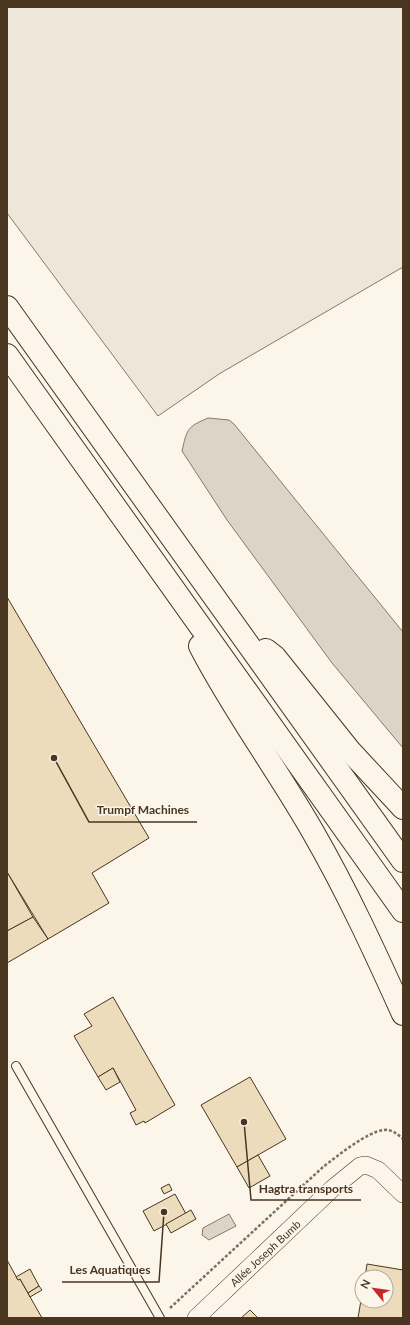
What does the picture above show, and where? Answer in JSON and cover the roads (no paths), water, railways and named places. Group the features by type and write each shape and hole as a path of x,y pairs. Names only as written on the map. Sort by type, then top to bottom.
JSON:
{"highway":[{"path":"7,307 403,861"},
{"path":"7,355 403,911"},
{"path":"163,575 212,670 276,769 345,889 403,1014"},
{"path":"227,614 275,657 350,751 403,808"}],"street":[{"name":"Allée Joseph Bumb","path":"196,1318 353,1170 360,1166 366,1165 378,1170 403,1194"}],"lane":[{"path":"16,1066 160,1318"}],"place":[{"name":"Trumpf Machines","path":"54,758"},
{"name":"Hagtra transports","path":"244,1122"},
{"name":"Les Aquatiques","path":"164,1212"}]}
